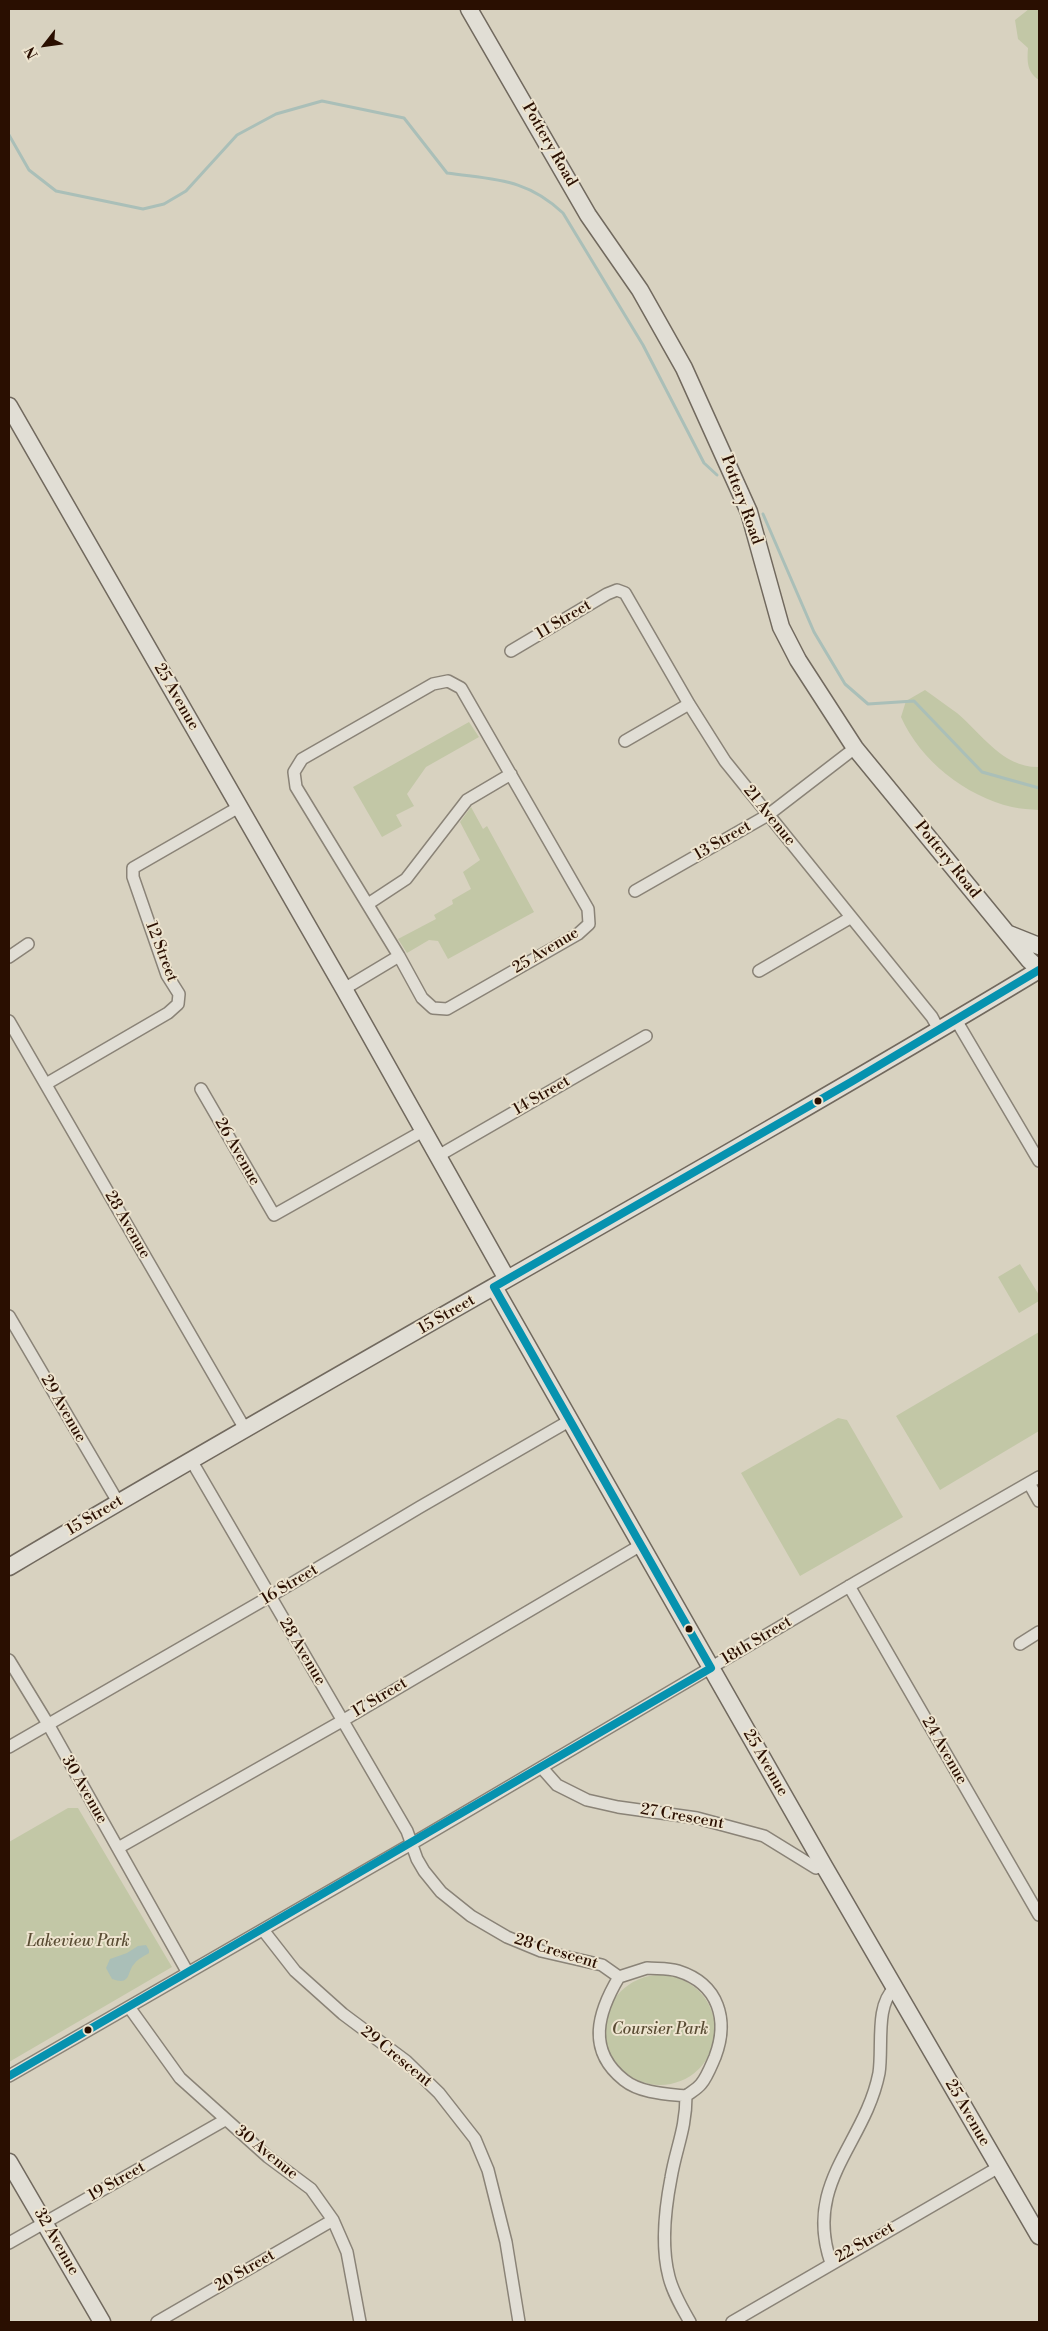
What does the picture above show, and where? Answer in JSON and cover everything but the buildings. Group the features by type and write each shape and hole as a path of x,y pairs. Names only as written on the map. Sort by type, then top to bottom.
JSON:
{"street":[{"name":"Pottery Road","path":"469,9 588,214 640,290 684,368 749,512 781,627 798,660 855,748 1029,960 1039,969"},
{"name":"25 Avenue","path":"9,406 438,1156 569,1421 894,1989 1039,2236"},
{"name":"11 Street","path":"511,651 617,590"},
{"name":"21 Avenue","path":"617,590 625,593 689,704 725,761 850,918 932,1017 938,1030"},
{"name":"25 Avenue","path":"448,681 461,688 511,774 588,909 589,924 578,934 447,1009 433,1008 422,998 368,904 296,787 294,772 302,759 434,684 448,681"},
{"path":"625,740 689,704"},
{"name":"13 Street","path":"635,891 768,815 855,748"},
{"path":"368,904 406,879 467,800 511,774"},
{"name":"12 Street","path":"46,1084 168,1013 178,1004 179,994 167,975 133,877 133,868 239,807"},
{"path":"759,971 850,918"},
{"path":"1008,934 1039,946"},
{"path":"9,957 28,944"},
{"path":"344,989 399,956"},
{"name":"15 Street","path":"9,1567 118,1502 956,1020 1039,969"},
{"path":"956,1020 1039,1161"},
{"name":"28 Avenue","path":"9,1021 245,1429"},
{"name":"14 Street","path":"438,1156 646,1036"},
{"name":"26 Avenue","path":"201,1089 274,1215 423,1131"},
{"name":"29 Avenue","path":"9,1316 118,1502"},
{"name":"16 Street","path":"9,1747 569,1421"},
{"name":"28 Avenue","path":"191,1460 413,1844"},
{"name":"18th Street","path":"9,2076 413,1844 849,1586 1039,1477"},
{"path":"1029,1483 1039,1502"},
{"name":"17 Street","path":"118,1848 342,1721 641,1545"},
{"name":"24 Avenue","path":"849,1586 1039,1916"},
{"path":"1020,1644 1039,1632"},
{"name":"30 Avenue","path":"9,1660 48,1724 188,1973"},
{"name":"27 Crescent","path":"542,1768 557,1785 587,1800 729,1825 764,1836 816,1868 824,1866"},
{"name":"28 Crescent","path":"413,1844 417,1859 435,1885 471,1916 507,1937 541,1951 602,1965 619,1977"},
{"name":"29 Crescent","path":"263,1930 296,1970 343,2014 406,2061 439,2093 474,2139 488,2170 506,2242 519,2322"},
{"name":"28 Crescent","path":"647,1968 678,1971 701,1983 716,2000 722,2018 721,2041 712,2065 701,2084 686,2096 654,2092 625,2081 609,2064 600,2045 599,2024 605,2000 619,1977 647,1968"},
{"path":"831,2263 826,2248 823,2215 831,2179 866,2112 874,2088 878,2073 883,2003 894,1989"},
{"name":"30 Avenue","path":"129,2007 180,2078 268,2157 311,2189 333,2220 347,2252 360,2322"},
{"path":"686,2096 686,2118 666,2212 666,2247 669,2277 679,2304 690,2322"},
{"name":"19 Street","path":"9,2243 225,2120"},
{"name":"32 Avenue","path":"9,2162 102,2322"},
{"name":"22 Street","path":"732,2322 999,2167"},
{"name":"20 Street","path":"157,2322 333,2220"}],"green space":[{"path":"1029,9 1039,9 1039,80 1030,70 1028,48 1018,39 1015,20"},
{"path":"925,690 957,713 1004,756 1026,766 1039,767 1039,810 1022,809 995,802 961,785 932,761 909,733 901,717 906,701"},
{"path":"469,722 479,737 426,767 407,794 414,806 396,815 402,826 382,837 353,787"},
{"path":"471,807 483,829 487,826 534,912 448,959 438,941 429,940 407,953 398,939 436,919 434,915 453,904 452,900 471,889 463,872 480,860 460,822"},
{"path":"1020,1264 1039,1295 1039,1301 1019,1313 998,1277"},
{"path":"1039,1332 1039,1431 940,1490 896,1416"},
{"path":"838,1418 847,1420 903,1517 800,1576 741,1473"},
{"name":"Lakeview Park","path":"68,1808 78,1808 172,1967 9,2062 9,1842"},
{"name":"Coursier Park","path":"660,1975 681,1979 699,1991 711,2009 715,2030 711,2051 699,2069 681,2081 660,2085 639,2081 621,2069 609,2051 605,2030 609,2009 621,1991 639,1979"}],"water":[{"path":"146,1945 149,1953 136,1962 126,1979 118,1981 112,1979 106,1968 110,1959 127,1953 138,1946"}],"waterway":[{"path":"9,135 29,170 56,191 143,209 164,204 186,191 237,135 276,114 322,101 404,118 447,173 509,182 536,193 563,213 643,345 704,463 717,475"},
{"path":"763,514 814,632 845,684 868,704 914,701 982,772 1039,788"}],"transit line":[{"path":"9,2076 711,1668 494,1287 851,1082 1039,970"}]}
